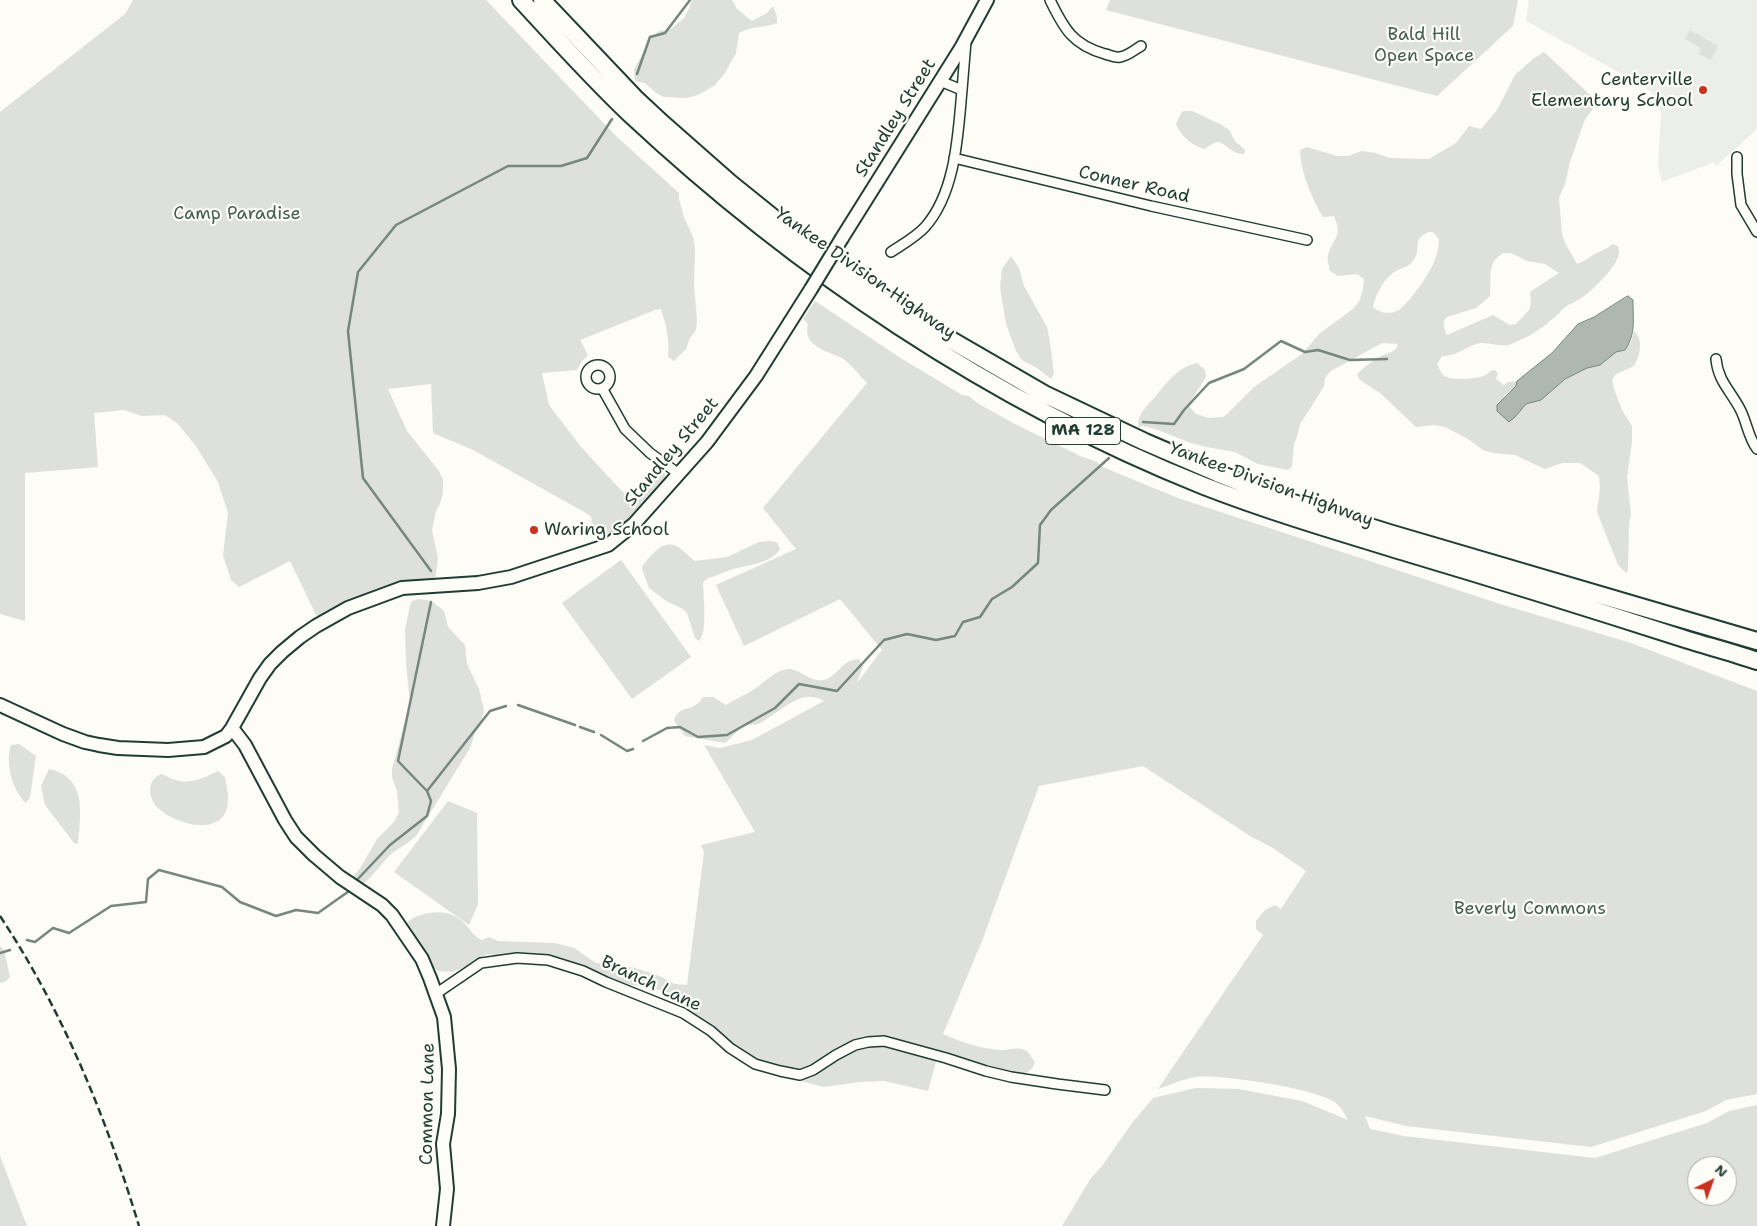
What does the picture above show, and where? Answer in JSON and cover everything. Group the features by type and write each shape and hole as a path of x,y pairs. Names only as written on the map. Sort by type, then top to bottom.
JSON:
{"highway":[{"name":"Yankee Division Highway","path":"521,0 588,73 628,112 704,181 796,254 885,318 970,371 1046,413 1196,483 1291,517 1757,660"},
{"name":"Yankee Division Highway","path":"542,0 662,124 730,183 807,245 918,321 1044,394 1145,442 1290,502 1757,642"}],"street":[{"name":"Standley Street","path":"232,728 251,693 270,664 300,637 316,626 367,600 402,588 494,581 608,544 634,524 707,442 756,376 967,38 987,0"},
{"path":"1050,0 1067,30 1074,39 1085,47 1118,58 1126,56 1141,46"},
{"path":"891,252 916,234 934,216 948,184 954,158 967,38"},
{"path":"940,81 962,90"},
{"path":"1737,157 1738,188 1741,205 1757,232"},
{"name":"Conner Road","path":"954,158 1151,206 1307,240"},
{"path":"1716,359 1717,372 1741,410 1751,441 1757,449"},
{"path":"602,388 625,429 650,453 679,474"},
{"path":"0,705 62,734 85,742 118,748 185,749 204,747 226,736 232,728"},
{"name":"Common Lane","path":"232,728 245,745 296,837 314,855 354,887 382,905 400,925 422,958 437,993 444,1016 449,1069 448,1114 443,1144 447,1189 443,1226"},
{"name":"Branch Lane","path":"437,993 481,964 516,958 548,960 583,971 683,1013 755,1064 780,1072 800,1075 814,1070 855,1045 884,1041 1012,1077 1105,1090"}],"shaded area":[{"name":"Centerville Elementary School","path":"1529,0 1757,0 1757,129 1716,166 1714,162 1662,182 1658,167 1661,114 1658,103 1652,93 1644,86 1526,21"},
{"path":"1628,296 1633,300 1633,326 1629,344 1625,350 1616,352 1600,365 1587,368 1565,379 1541,400 1526,404 1509,422 1497,411 1497,405 1516,386 1517,381 1552,353 1578,324 1594,317"}],"green space":[{"name":"Camp Paradise","path":"133,0 486,0 615,135 679,193 684,217 693,237 695,248 694,285 697,320 696,330 690,338 686,349 674,361 668,357 667,333 661,309 655,310 580,340 588,355 577,370 542,373 549,405 582,448 632,502 661,470 665,474 666,479 663,484 641,508 616,530 596,540 591,517 586,513 473,450 433,433 431,384 388,389 407,431 439,471 443,480 443,493 436,511 432,530 438,558 435,580 318,619 290,561 239,587 231,580 223,555 228,513 218,482 196,446 177,423 165,415 142,416 124,410 94,413 98,467 25,473 25,621 0,614 0,112 125,14"},
{"path":"692,0 732,0 737,9 752,21 767,13 773,6 777,23 748,29 739,33 736,53 725,73 714,86 698,95 686,98 664,97 656,93 645,83 635,81 634,69 652,37 659,31 671,29 684,18"},
{"name":"Bald Hill Open Space","path":"1110,0 1518,0 1513,26 1437,96 1106,10"},
{"path":"1690,30 1718,46 1711,60 1699,54 1701,48 1685,39"},
{"path":"1544,52 1599,101 1585,119 1559,198 1562,234 1565,243 1577,264 1612,244 1618,246 1619,252 1614,265 1591,291 1564,308 1546,325 1511,344 1476,344 1454,354 1442,356 1437,364 1446,377 1463,379 1480,377 1494,370 1498,373 1496,379 1504,385 1508,382 1517,381 1516,386 1504,396 1515,417 1526,404 1530,404 1565,379 1587,368 1600,365 1616,352 1625,350 1631,342 1634,331 1640,343 1636,362 1634,366 1616,374 1612,380 1622,410 1632,426 1632,442 1627,477 1631,514 1628,570 1626,573 1618,565 1597,512 1600,488 1599,476 1580,463 1562,463 1545,469 1515,455 1483,450 1468,439 1445,427 1434,425 1416,427 1380,393 1360,380 1357,375 1361,371 1377,358 1395,350 1397,344 1382,343 1331,371 1325,378 1324,386 1300,424 1294,443 1292,467 1288,470 1258,464 1235,452 1191,443 1155,429 1143,426 1138,427 1139,418 1143,410 1169,381 1184,368 1197,363 1205,370 1206,377 1191,401 1190,407 1196,414 1209,418 1223,417 1254,387 1302,354 1320,333 1354,308 1360,300 1364,279 1357,274 1338,276 1330,271 1328,255 1337,236 1337,223 1334,216 1323,217 1315,202 1304,175 1300,150 1307,147 1337,156 1348,156 1362,151 1390,158 1429,159 1456,143 1469,126 1481,129 1497,110 1515,75","holes":["1428,232 1433,232 1439,239 1438,250 1432,267 1408,302 1396,312 1382,312 1373,307 1384,282 1392,274 1413,261 1417,254 1418,241","1503,253 1511,253 1527,261 1545,264 1559,273 1530,292 1531,303 1529,310 1516,324 1510,325 1493,315 1447,335 1444,328 1447,317 1476,308 1490,296 1492,266 1494,261"]},
{"path":"1192,111 1229,130 1235,141 1245,150 1244,154 1236,153 1218,142 1204,149 1187,140 1176,124 1181,113"},
{"path":"1011,256 1019,268 1024,286 1047,327 1054,374 1051,379 1037,368 1022,360 1016,351 1006,324 1000,287 1002,269"},
{"name":"Beverly Commons","path":"815,301 899,357 1013,423 1080,456 1097,462 1101,466 1178,498 1500,604 1631,643 1757,691 1757,1094 1726,1100 1706,1111 1591,1147 1406,1126 1365,1116 1370,1129 1404,1136 1595,1158 1707,1123 1729,1111 1757,1105 1757,1226 1062,1226 1091,1178 1153,1098 1196,1088 1239,1089 1302,1101 1348,1120 1339,1106 1327,1098 1291,1088 1246,1080 1195,1077 1158,1089 1263,935 1256,929 1256,921 1265,910 1275,905 1281,909 1306,871 1143,766 1039,786 982,941 943,1034 984,1048 1002,1050 1018,1048 1025,1050 1035,1062 1032,1069 1025,1073 996,1071 937,1058 928,1091 884,1081 824,1087 770,1073 684,1006 685,997 652,988 626,984 559,957 503,958 490,954 482,956 473,964 452,972 438,971 430,964 406,926 414,918 427,913 439,912 455,916 482,940 489,937 498,941 554,943 574,948 596,963 635,968 657,975 675,984 687,985 704,852 701,845 755,832 704,745 720,748 752,740 824,701 809,697 801,698 758,724 743,727 725,743 685,736 674,721 675,717 680,711 700,702 703,697 713,697 726,705 785,669 794,670 812,679 822,680 827,679 845,664 859,659 863,666 857,683 882,650 840,599 744,646 716,585 796,549 763,508 867,383 845,360 812,343 807,331 808,324 803,319"},
{"path":"759,542 777,542 780,549 771,558 727,571 708,578 703,582 704,622 702,636 699,641 695,638 687,613 666,601 649,588 642,569 643,565 657,550 666,545 671,544 679,547 695,561 727,557"},
{"path":"621,560 691,657 632,699 562,603"},
{"path":"418,599 434,603 444,611 448,627 465,645 467,664 479,689 484,710 480,726 475,733 470,748 416,836 390,855 372,876 359,887 350,880 361,867 377,839 394,822 399,812 392,769 410,703 405,630 410,605 412,601"},
{"path":"19,744 36,756 30,797 26,803 17,791 9,767 11,745"},
{"path":"49,769 61,773 76,788 80,809 78,844 74,843 45,805 41,786"},
{"path":"218,771 225,777 228,803 221,819 213,823 203,825 182,821 163,812 153,802 150,793 151,784 161,774 187,782 198,780"},
{"path":"448,801 477,813 478,904 469,925 394,872"},
{"path":"0,946 4,950 10,977 5,982 0,983"},
{"path":"0,1156 27,1226 0,1226"}],"waterway":[{"path":"637,74 650,37 665,33 690,0"},
{"path":"431,571 363,478 348,331 358,272 396,225 508,166 561,166 587,158 612,119"},
{"path":"1143,422 1174,424 1209,383 1244,369 1281,341 1305,352 1318,350 1350,360 1387,359"},
{"path":"643,741 667,728 680,727 698,737 727,735 775,708 799,684 837,691 884,640 907,634 936,640 955,636 963,622 980,617 992,599 1012,587 1038,563 1040,525 1051,510 1109,458"},
{"path":"355,882 390,845 427,816 431,801 427,791 398,761 431,602"},
{"path":"518,705 575,725"},
{"path":"427,791 490,711 506,706"},
{"path":"580,727 594,732"},
{"path":"601,735 627,751 633,749"},
{"path":"27,940 35,942 53,928 69,933 111,906 146,902 148,879 159,870 222,887 240,902 276,916 296,910 318,913 352,889"},
{"path":"0,953 10,950"}],"railway":[{"path":"0,916 44,989 81,1066 112,1145 139,1226"}],"place":[{"name":"Centerville Elementary School","path":"1703,90"},
{"name":"Waring School","path":"534,530"}]}
